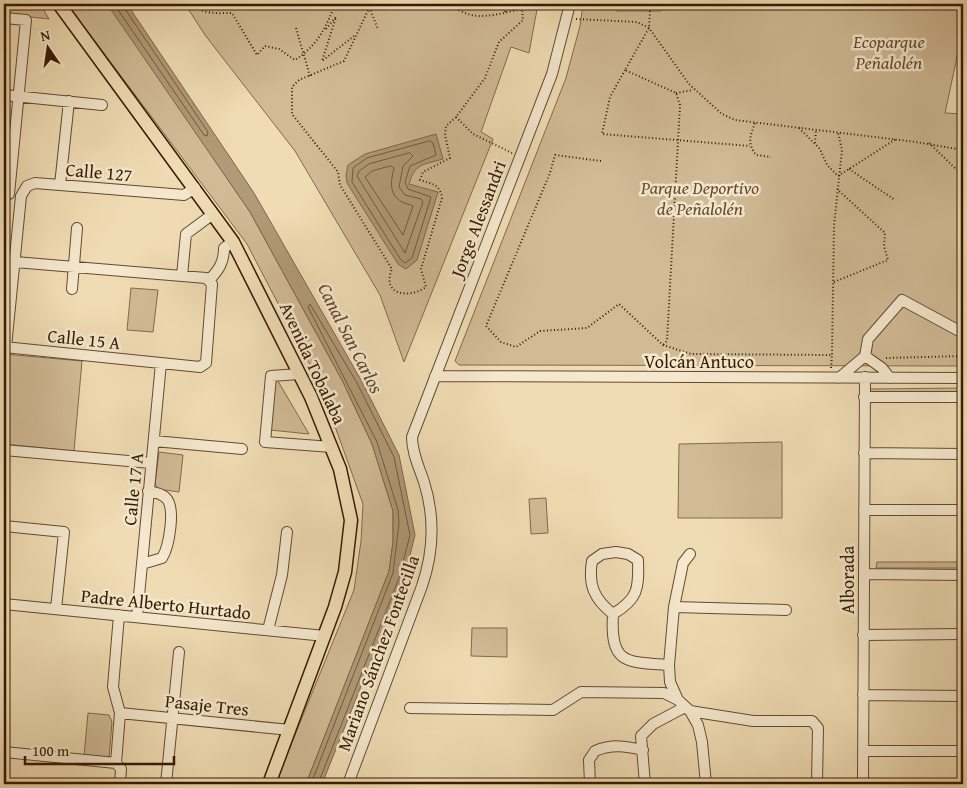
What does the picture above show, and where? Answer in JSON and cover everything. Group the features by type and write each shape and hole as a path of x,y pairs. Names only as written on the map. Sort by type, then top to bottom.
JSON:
{"main road":[{"name":"Avenida Tobalaba","path":"59,4 233,242 299,374 332,447 343,483 352,529 345,572 325,636 269,784"}],"street":[{"name":"Jorge Alessandri","path":"412,445 414,429 552,74 570,4"},
{"path":"4,18 26,20 6,194 21,196 5,347"},
{"path":"4,95 102,105"},
{"path":"60,185 70,102"},
{"name":"Calle 127","path":"21,196 27,186 35,183 184,195 195,188"},
{"path":"182,276 186,234 213,214"},
{"path":"72,289 77,228"},
{"path":"15,262 209,280 218,271 224,260 224,248 233,242"},
{"name":"Calle 15 A","path":"5,347 200,367 206,363 212,284 209,280"},
{"path":"867,358 868,339 902,300 963,333"},
{"path":"867,358 882,368 890,378"},
{"path":"838,378 867,358"},
{"name":"Calle 17 A","path":"137,617 161,363"},
{"path":"299,374 271,376 265,442 332,447"},
{"name":"Volcán Antuco","path":"435,376 838,378 866,376 890,378 963,378"},
{"name":"Alborada","path":"863,784 864,397 866,376"},
{"path":"864,397 963,397"},
{"path":"154,441 242,449"},
{"name":"Mariano Sánchez Fontecilla","path":"348,784 422,586 431,555 433,532 430,504 412,445"},
{"path":"4,450 151,464"},
{"path":"864,453 963,454"},
{"path":"142,564 162,558 169,542 170,503 165,497 148,491"},
{"path":"864,510 963,510"},
{"path":"4,526 64,532 56,609"},
{"path":"268,630 282,575 287,532"},
{"path":"613,614 629,604 639,583 638,560 628,554 616,552 602,554 592,561 590,575 592,591 602,605 613,614 614,645 621,656 634,663 669,665"},
{"path":"690,554 683,563 674,608 669,665 670,682 698,725 702,742 706,784"},
{"path":"864,574 963,575"},
{"name":"Padre Alberto Hurtado","path":"4,604 325,636"},
{"path":"674,608 786,610"},
{"path":"116,763 120,712 113,687 119,616"},
{"path":"864,635 963,634"},
{"path":"166,784 179,652"},
{"path":"410,708 553,710 582,692 664,693 684,706 753,721 812,721 818,728 817,784"},
{"path":"863,695 963,696"},
{"path":"645,784 642,736 653,724 684,706"},
{"name":"Pasaje Tres","path":"120,712 290,730"},
{"path":"590,784 589,760 595,751 610,746 625,746 642,750"},
{"path":"863,751 963,752"},
{"path":"4,752 116,763 122,769 120,784"}],"path":[{"path":"194,4 198,9 206,12 232,13 257,55 265,46 279,49 294,60 310,50 336,17 322,61 356,35"},
{"path":"325,31 335,4"},
{"path":"369,5 344,61 310,76 292,87 292,114 338,172 340,185 392,269 388,278 390,286 395,291 408,294 418,292 426,287 422,269 442,198 441,190 437,186 420,180 423,172 450,158 445,135 446,126 456,117 484,78 499,42 523,20 522,9 474,17 459,11 451,4"},
{"path":"505,12 507,4"},
{"path":"369,5 378,29"},
{"path":"650,11 649,28 610,97 602,134 750,146"},
{"path":"567,17 581,20 637,22 649,28 688,84 722,114 735,120 929,143 963,150"},
{"path":"296,28 310,76"},
{"path":"625,70 676,93 695,90"},
{"path":"663,345 667,341 680,105 676,93"},
{"path":"456,117 473,134 520,156"},
{"path":"755,123 749,141 750,146 756,155 770,158"},
{"path":"799,128 820,148 826,165 832,173 838,176"},
{"path":"814,143 816,130"},
{"path":"601,160 555,155 546,182 486,326 502,342 516,347 540,331 587,328 619,304 663,345 691,354 832,355 837,189 842,150 838,132"},
{"path":"838,176 896,139"},
{"path":"929,143 957,170"},
{"path":"849,169 895,200"},
{"path":"833,282 888,260 884,246 885,233 837,189"},
{"path":"867,358 963,356"}],"green space":[{"path":"4,4 40,4 49,19 4,14"},
{"path":"67,4 107,4 250,212 343,382 372,444 393,511 393,542 389,571 306,784 275,784 354,590 361,541 363,504 319,382 247,244"},
{"path":"185,4 538,4 529,53 511,47 481,132 493,139 404,362 380,295 295,151 205,35"},
{"name":"Parque Deportivo de Peñalolén","path":"583,4 616,4 616,11 661,11 662,4 963,4 963,29 945,113 963,114 963,366 459,365 455,361 566,78 580,26"},
{"path":"131,288 158,290 153,332 127,330"},
{"path":"4,354 82,361 74,451 4,444"},
{"path":"275,376 309,434 270,430"},
{"path":"963,388 963,394 869,395 869,389"},
{"path":"782,442 782,518 678,518 679,444"},
{"path":"159,452 183,455 179,492 158,489 155,484"},
{"path":"546,498 548,533 531,534 529,499"},
{"path":"877,562 963,562 963,568 876,568"},
{"path":"472,628 507,628 507,657 471,656"},
{"path":"88,713 109,715 112,722 109,758 84,756"}],"water":[{"path":"107,4 127,4 254,193 361,380 399,455 415,535 404,579 322,784 306,784 389,571 393,542 393,511 372,444 343,382 250,212"},
{"path":"436,134 443,159 417,168 409,184 438,192 417,260 406,269 398,264 347,183 348,165 365,154"}],"park label":[{"name":"Ecoparque Peñalolén","path":"889,51"}],"water label":[{"name":"Canal San Carlos","path":"351,338"}]}
